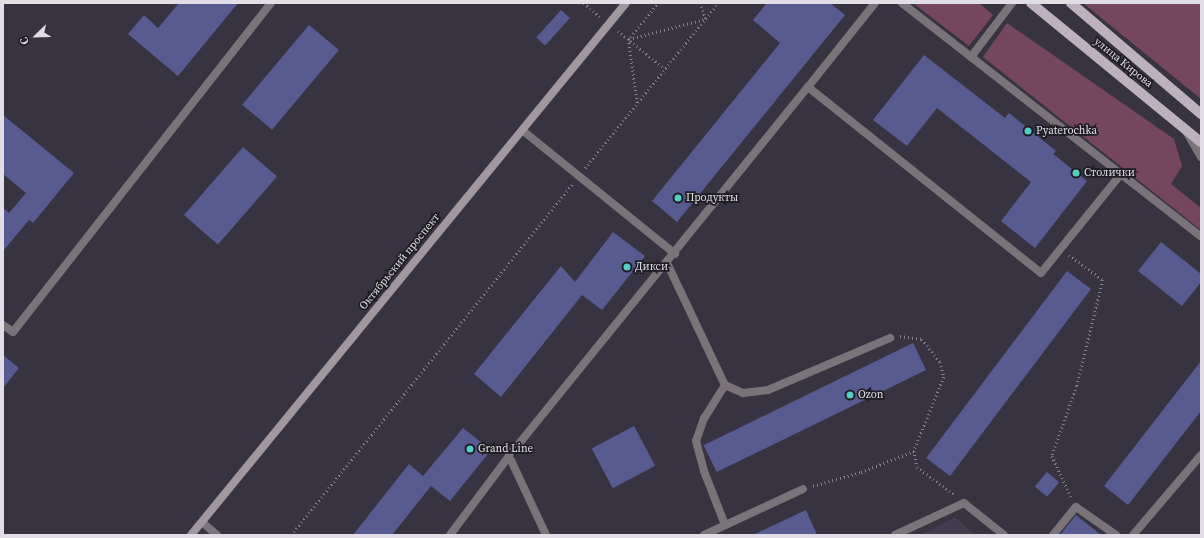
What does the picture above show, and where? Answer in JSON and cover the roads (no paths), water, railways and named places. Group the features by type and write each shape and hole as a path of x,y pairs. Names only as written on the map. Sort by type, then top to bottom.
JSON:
{"main road":[{"name":"Октябрьский проспект","path":"191,535 626,3"},
{"name":"улица Кирова","path":"1031,3 1201,142"},
{"name":"улица Кирова","path":"1071,3 1201,114"}],"street":[{"path":"3,324 13,332 271,3"},
{"path":"450,535 509,456 675,254 875,3"},
{"path":"902,3 1201,237"},
{"path":"971,57 1012,3"},
{"path":"808,86 1041,273 1121,174"},
{"path":"1183,127 1201,157"},
{"path":"522,130 675,254"},
{"path":"667,263 725,385 743,393 768,390 890,338"},
{"path":"725,385 704,418 696,442 704,471 725,525"},
{"path":"1133,535 1201,455"},
{"path":"509,456 546,535"},
{"path":"704,535 803,489"},
{"path":"895,535 964,502 1004,535"},
{"path":"1053,535 1076,507 1116,535"},
{"path":"202,522 217,535"}],"place":[{"name":"Pyaterochka","path":"1028,131"},
{"name":"Столички","path":"1076,173"},
{"name":"Продукты","path":"678,198"},
{"name":"Дикси","path":"627,267"},
{"name":"Ozon","path":"850,395"},
{"name":"Grand Line","path":"470,449"}]}
